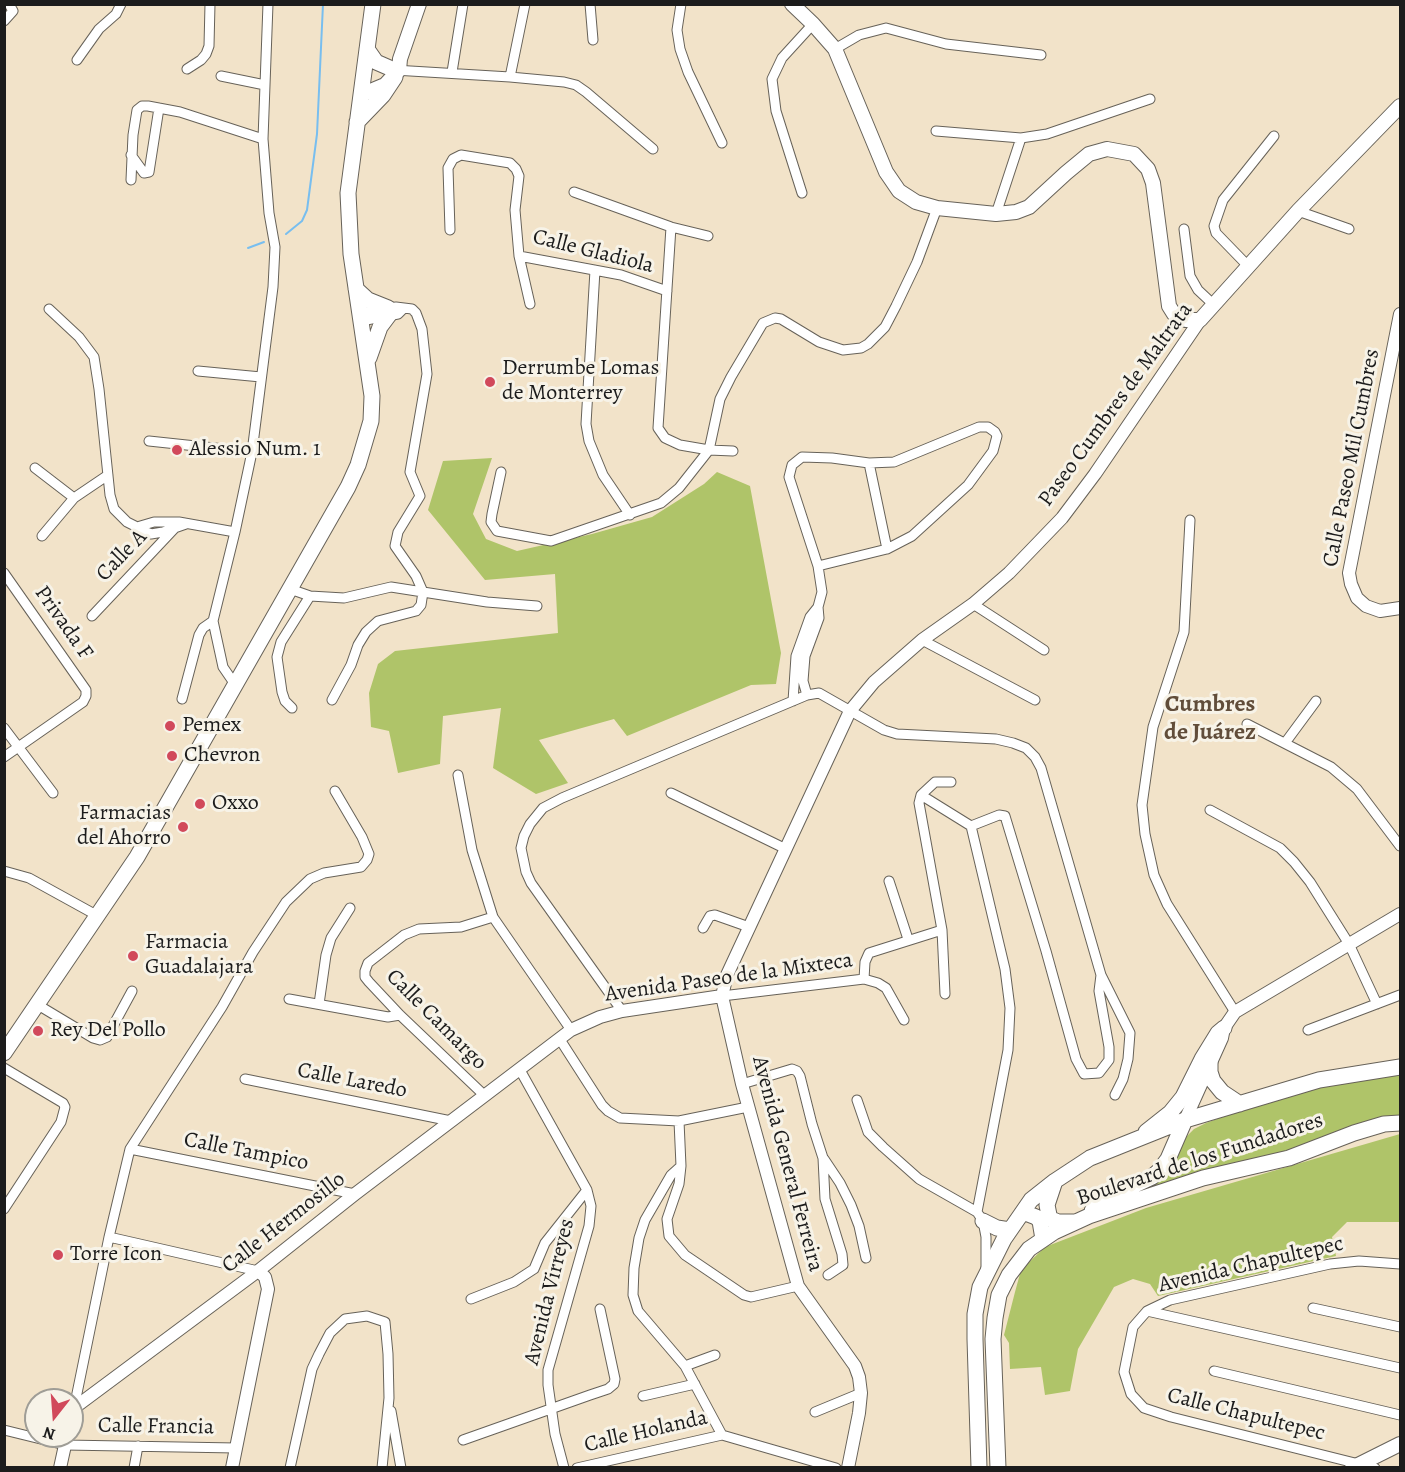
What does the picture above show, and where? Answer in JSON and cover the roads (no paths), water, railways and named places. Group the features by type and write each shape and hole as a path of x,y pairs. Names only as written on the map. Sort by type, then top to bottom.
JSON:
{"main road":[{"path":"4,1053 98,916 161,817 234,683 348,487 358,465 367,437 372,410 348,206 373,4"},
{"path":"357,122 383,94 397,69 419,4"},
{"path":"792,4 835,49 886,172 899,191 916,202 937,208 996,214 1016,212 1029,207 1089,154 1107,149 1134,154 1148,169 1153,183 1169,306 1174,314 1186,320 1200,320"},
{"path":"367,49 376,62 397,69"},
{"path":"362,87 385,85 397,69"},
{"name":"Paseo Cumbres de Maltrata","path":"1200,320 1299,211 1401,106"},
{"path":"356,289 368,300 394,311 381,327 368,361"},
{"path":"1135,1140 1170,1113 1183,1097 1202,1059 1218,1033 1224,1028"},
{"path":"1210,1063 1213,1081 1222,1092 1240,1104"},
{"name":"Boulevard de los Fundadores","path":"979,1467 975,1314 980,1287 1010,1230 1032,1200 1055,1181 1090,1158 1185,1120 1319,1080 1401,1067"},
{"path":"1055,1181 1047,1205 1049,1215 1058,1222 1083,1219 1096,1206 1152,1177 1159,1171 1168,1159 1185,1120"},
{"name":"Boulevard de los Fundadores","path":"998,1467 993,1339 995,1318 999,1295 1009,1275 1029,1249 1043,1239 1083,1219 1203,1178 1289,1158 1353,1133 1384,1124 1401,1123"},
{"path":"1023,1212 1040,1221 1043,1239"},
{"path":"980,1216 997,1228 1010,1230"},
{"path":"1356,1466 1401,1444"}],"street":[{"path":"77,60 99,29 116,14 121,4"},
{"path":"187,69 201,60 209,46 210,4"},
{"path":"234,683 223,667 213,621 236,532 252,452 273,287 275,247 269,213 262,139 268,4"},
{"path":"452,72 463,4"},
{"path":"510,77 525,4"},
{"path":"590,4 593,40"},
{"path":"681,4 677,30 680,49 688,72 722,143"},
{"path":"4,21 11,8"},
{"path":"802,193 776,111 772,79 782,58 813,24"},
{"path":"835,49 858,35 886,28 946,44 1041,55"},
{"path":"397,69 564,82 586,92 653,149"},
{"path":"221,76 265,85"},
{"path":"936,131 1021,138 1047,134 1150,99"},
{"path":"131,180 131,154 137,110 141,106 180,112 262,139"},
{"path":"131,154 144,173 149,172 159,108"},
{"path":"1248,266 1216,233 1214,226 1223,200 1274,136"},
{"path":"996,214 1021,138"},
{"name":"Calle Gladiola","path":"450,230 448,168 453,159 461,154 510,163 519,176 516,210 519,256 621,275 667,291"},
{"path":"574,192 671,227 708,236"},
{"path":"501,472 491,522 497,531 551,541 661,503 680,488 709,450 720,399 763,323 775,318 781,320 819,342 843,350 853,350 868,344 885,327 896,306 917,262 937,208"},
{"path":"1299,211 1349,229"},
{"path":"671,227 658,428 665,438 680,445 733,451"},
{"path":"1184,229 1190,276 1198,290 1214,305"},
{"path":"519,256 530,304"},
{"path":"595,270 586,424 592,453 603,475 630,514"},
{"path":"49,309 79,337 94,357 114,509 127,522 137,527 154,522 236,532"},
{"path":"332,700 366,632 378,621 416,611 422,605 423,592 416,576 395,546 398,532 420,496 410,472 427,374 425,344 417,313 412,309 360,317"},
{"name":"Calle Paseo Mil Cumbres","path":"1401,314 1349,573 1357,598 1366,606 1380,611 1401,608"},
{"name":"Paseo Cumbres de Maltrata","path":"723,996 727,975 850,711 874,682 922,640 973,604 1009,573 1062,518 1095,474 1200,320"},
{"path":"198,371 261,377"},
{"path":"807,695 803,681 805,656 819,618 818,607 822,592 818,566 789,477 792,465 802,457 869,463 894,462 980,427 988,427 997,436 993,451 968,485 912,536 886,549 818,566"},
{"path":"149,441 252,452"},
{"path":"869,463 886,549"},
{"path":"35,468 74,498"},
{"path":"42,536 74,498 108,475"},
{"path":"1190,520 1185,632 1153,727 1142,805 1145,834 1152,864 1167,904 1235,1012"},
{"name":"Calle A","path":"92,616 181,525"},
{"name":"Privada F","path":"4,573 86,690 83,702 18,747"},
{"path":"290,589 310,596 344,598 391,586 487,602 537,606"},
{"path":"292,708 285,701 282,692 277,657 281,642 310,596"},
{"path":"973,604 1044,650"},
{"path":"793,701 796,656 810,617 818,607"},
{"path":"182,699 199,635 202,628 213,621"},
{"path":"922,640 1035,700"},
{"path":"621,1011 544,903 526,872 522,848 524,836 530,824 543,808 562,798 807,695 823,694 884,730 897,734 996,739 1026,748 1035,757 1041,768 1101,975 1130,1034 1128,1059 1123,1079 1115,1095"},
{"path":"1285,743 1316,701"},
{"path":"1246,724 1331,767 1357,789 1401,846"},
{"path":"4,728 53,794"},
{"path":"4,757 18,747"},
{"path":"458,775 472,850 493,917 571,1030"},
{"path":"920,796 935,782 951,782"},
{"path":"78,1388 130,1149 222,1007 253,952 286,902 310,879 324,873 361,867 367,860 369,854 362,837 335,791"},
{"path":"672,793 786,849"},
{"path":"920,796 971,826 1005,969 1010,1008 1008,1050 980,1216 987,1251 986,1272"},
{"path":"920,796 942,930 945,994"},
{"path":"1210,810 1281,848 1310,882 1348,944 1377,1004"},
{"path":"971,826 999,815 1005,816 1076,1059 1084,1074 1099,1073 1109,1060 1109,1047 1099,991 1101,975"},
{"path":"4,871 29,878 98,916"},
{"path":"889,882 908,939"},
{"path":"319,1004 326,955 331,938 350,908"},
{"path":"1185,1120 1222,1038 1224,1028 1235,1012 1401,914"},
{"path":"703,928 710,916 715,915 749,927"},
{"name":"Calle Camargo","path":"485,1096 400,1016 365,977 368,963 404,935 419,929 460,927 493,917"},
{"path":"864,979 865,962 869,953 942,930"},
{"name":"Avenida Paseo de la Mixteca","path":"520,1070 571,1030 600,1017 621,1011 723,996 864,979 886,988 904,1020"},
{"path":"38,1005 100,1040 107,1037 132,991"},
{"path":"1308,1030 1401,995"},
{"name":"Avenida General Ferreira","path":"723,996 742,1084 798,1286 855,1366 860,1377 861,1394 848,1467"},
{"path":"289,999 387,1017 400,1016"},
{"path":"559,1038 602,1105 620,1118 679,1121 748,1107"},
{"path":"4,1068 63,1103 65,1107 61,1122 4,1209"},
{"path":"742,1084 792,1069 797,1071 823,1158 825,1199 842,1254 843,1265 828,1275"},
{"name":"Calle Hermosillo","path":"84,1404 520,1070"},
{"name":"Avenida Virreyes","path":"520,1070 587,1190 591,1206 589,1226 548,1370 555,1434 564,1467"},
{"name":"Calle Laredo","path":"245,1079 451,1121"},
{"path":"857,1100 868,1132 875,1139 919,1179 980,1216"},
{"path":"679,1121 681,1166 679,1184 667,1220 669,1236 685,1255 744,1295 751,1297 798,1286"},
{"name":"Calle Tampico","path":"130,1149 355,1194"},
{"path":"823,1158 840,1183 851,1205 859,1226 866,1258"},
{"path":"681,1166 671,1175 645,1220 633,1268 633,1295 638,1311 685,1366 722,1435 836,1467"},
{"path":"471,1299 514,1282 534,1269 545,1243 587,1190"},
{"path":"109,1237 258,1271 265,1277 268,1289 232,1467"},
{"name":"Avenida Chapultepec","path":"1147,1311 1170,1300 1330,1264 1359,1261 1401,1264"},
{"path":"1313,1308 1401,1327"},
{"path":"463,1440 608,1389 614,1384 615,1378 600,1309"},
{"path":"1147,1311 1401,1368"},
{"name":"Calle Chapultepec","path":"1147,1311 1133,1327 1124,1372 1131,1394 1144,1408 1356,1466 1375,1467"},
{"path":"290,1467 312,1369 330,1333 345,1318 367,1316 385,1322 389,1398 382,1467"},
{"path":"685,1366 715,1356"},
{"path":"1214,1371 1401,1416"},
{"path":"643,1396 695,1384"},
{"path":"815,1412 861,1394"},
{"path":"389,1398 401,1467"},
{"name":"Calle Francia","path":"4,1430 24,1433"},
{"name":"Calle Holanda","path":"577,1467 722,1435"},
{"name":"Calle Francia","path":"84,1442 138,1446 236,1448"},
{"path":"134,1467 138,1446"},
{"path":"60,1467 64,1448"},
{"path":"789,1467 791,1456"}],"waterway":[{"path":"286,234 302,221 307,210 317,134 323,4"},
{"path":"248,248 264,242"}],"place":[{"name":"Derrumbe Lomas de Monterrey","path":"490,382"},
{"name":"Alessio Num. 1","path":"177,450"},
{"name":"Pemex","path":"170,726"},
{"name":"Chevron","path":"172,756"},
{"name":"Oxxo","path":"200,804"},
{"name":"Farmacias del Ahorro","path":"183,827"},
{"name":"Farmacia Guadalajara","path":"133,956"},
{"name":"Rey Del Pollo","path":"38,1031"},
{"name":"Torre Icon","path":"58,1255"}],"district":[{"name":"Cumbres de Juárez","path":"1210,719"}]}
